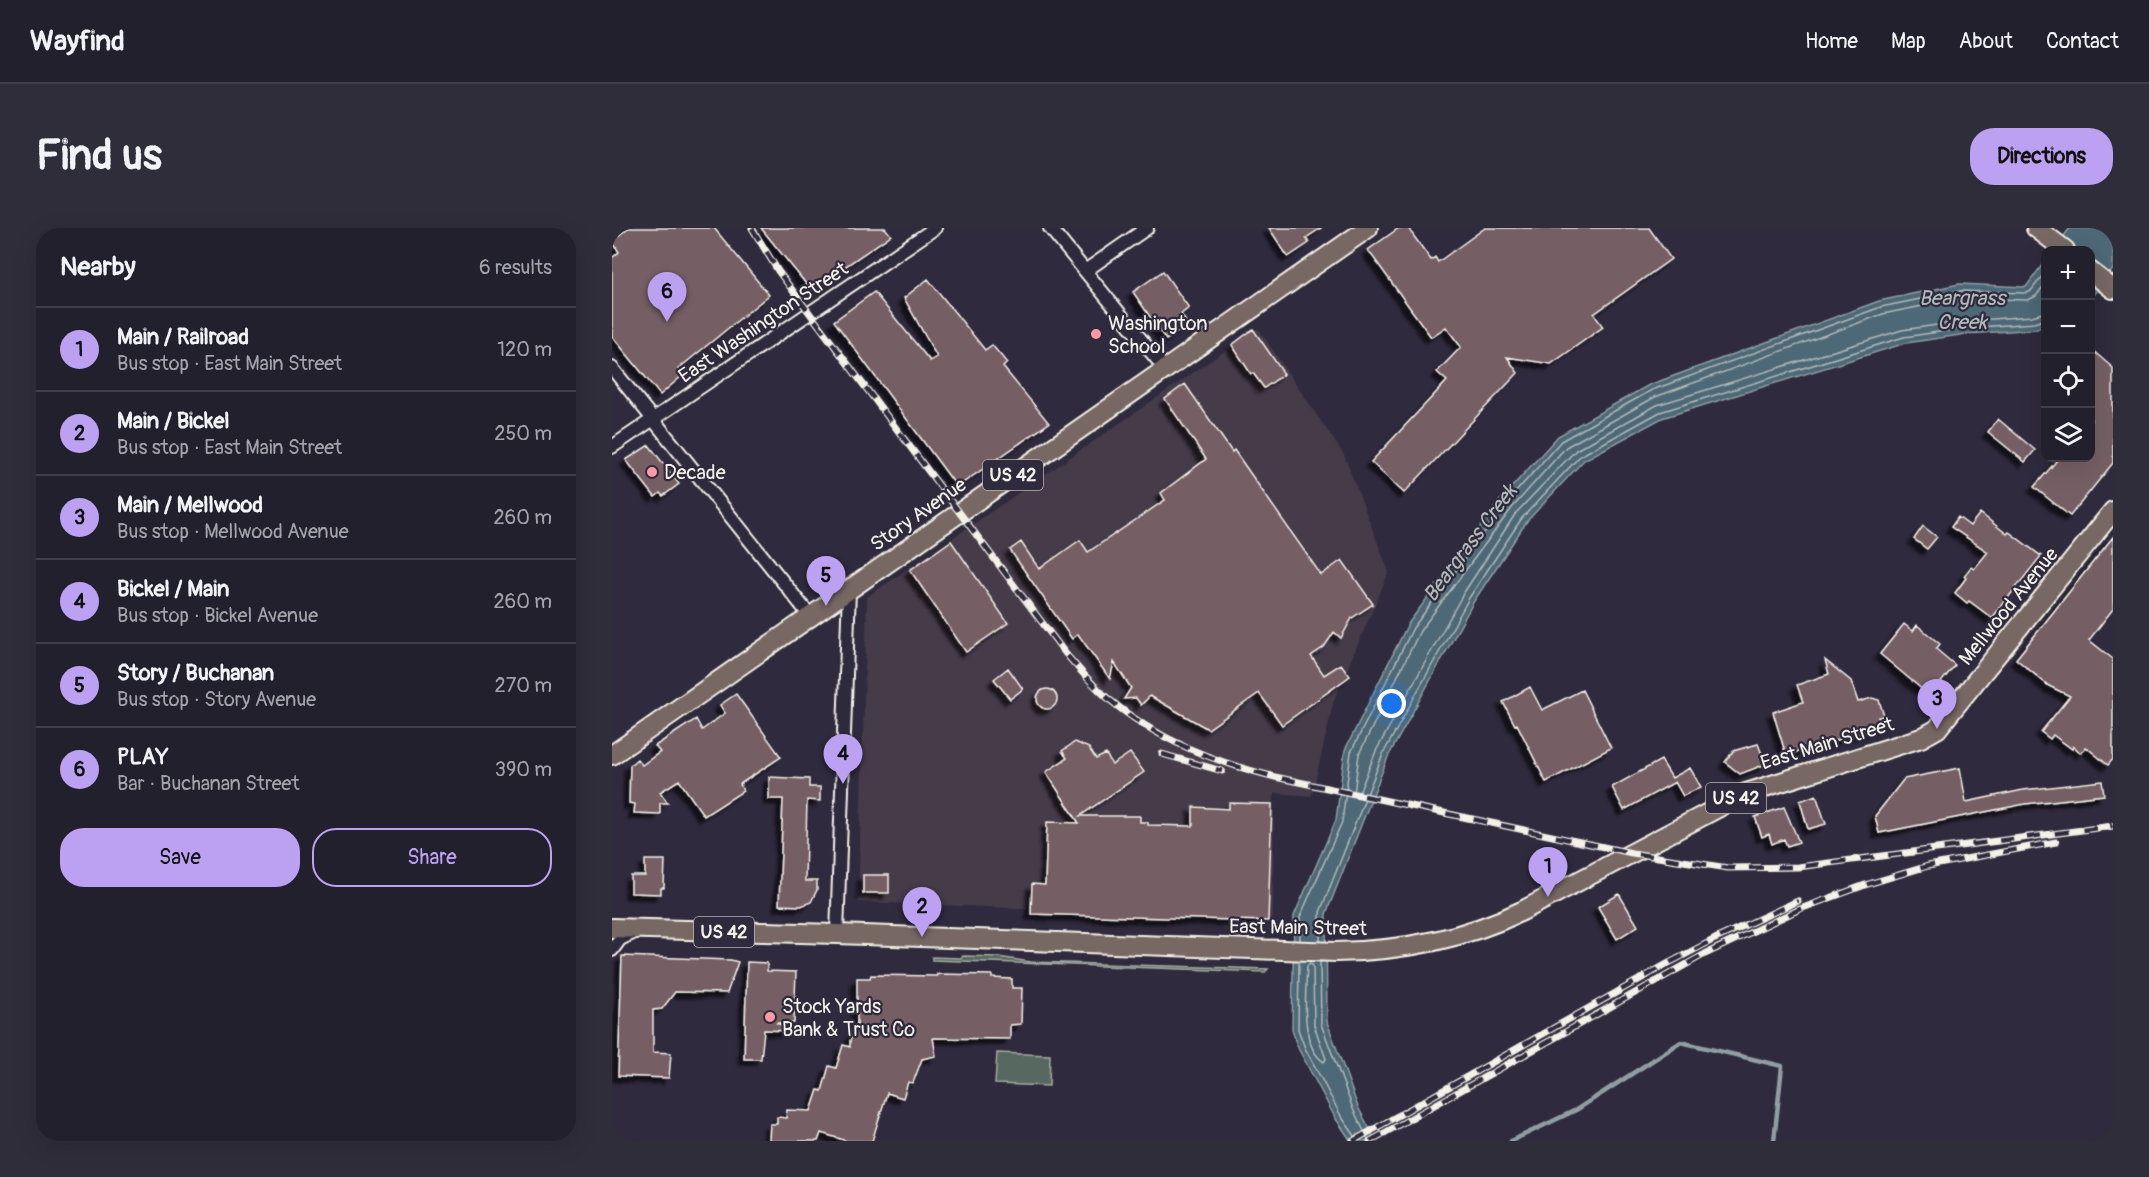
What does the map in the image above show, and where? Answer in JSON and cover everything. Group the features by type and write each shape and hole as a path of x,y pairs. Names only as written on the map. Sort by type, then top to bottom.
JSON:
{"main road":[{"name":"Story Avenue","path":"612,755 1368,228"},
{"path":"2042,232 2059,246"},
{"path":"2095,274 2113,289"},
{"name":"Mellwood Avenue","path":"1937,729 2113,511"},
{"name":"East Main Street","path":"612,928 1336,952 1389,949 1470,932 1499,922 1746,793 1921,738 1937,729"}],"street":[{"name":"East Washington Street","path":"612,447 935,228"},
{"path":"1050,228 1165,369"},
{"path":"1085,271 1147,228"},
{"path":"612,368 811,617"},
{"path":"837,934 849,589"},
{"path":"612,950 620,939 640,929"}],"shaded area":[{"path":"1258,328 1344,455 1389,572 1334,700 1312,796 1274,793 1273,918 858,902 867,597"}],"green space":[{"path":"963,956 998,957 1031,962 1268,969 1265,972 932,960 932,957 961,958"},
{"path":"997,1053 1050,1055 1049,1086 995,1084"}],"water":[{"path":"2070,228 2113,228 2113,269 2095,294 2095,246 2056,246"},
{"name":"Beargrass Creek","path":"2041,266 2041,326 2037,329 1967,334 1906,343 1662,418 1584,460 1527,521 1474,601 1388,757 1326,914 1327,1022 1358,1107 1376,1141 1351,1141 1336,1119 1299,1050 1292,1030 1294,916 1336,820 1345,750 1408,624 1501,499 1558,436 1649,385 1879,301 1959,284 2026,287"}],"building":[{"path":"628,228 714,228 769,295 678,369 683,375 660,395 612,336 612,258 619,252 612,241"},
{"path":"761,228 885,228 891,235 811,290"},
{"path":"1269,228 1321,228 1306,238 1309,243 1288,257"},
{"path":"1399,228 1408,228 1431,260 1435,257 1438,262 1485,228 1649,228 1671,259 1594,314 1603,327 1551,364 1507,357 1518,373 1404,493 1371,462 1447,381 1437,372 1461,347 1446,327 1431,337 1368,250"},
{"path":"1163,271 1189,308 1181,314 1188,325 1166,340 1133,292"},
{"path":"928,279 985,350 992,345 1007,363 1003,367 1049,423 957,487 834,321 874,292 930,361 937,357 904,298"},
{"path":"1253,329 1284,374 1264,388 1253,373 1251,374 1232,345"},
{"path":"2095,352 2113,368 2113,463 2070,516 2034,487 2056,462 2095,462"},
{"path":"1185,384 1321,575 1342,560 1373,604 1352,618 1341,638 1334,632 1324,647 1311,656 1324,675 1341,664 1350,676 1282,725 1259,693 1208,729 1150,696 1141,705 1136,698 1124,699 1131,688 1114,662 1110,679 1078,634 1072,639 1010,550 1021,542 1039,569 1080,540 1088,552 1165,500 1161,493 1206,459 1165,399"},
{"path":"1998,419 2035,450 2025,462 1988,432"},
{"name":"Decade","path":"649,445 679,484 663,496 660,493 655,497 626,460"},
{"path":"1980,513 2041,556 1992,618 1955,593 1971,567 1974,569 1988,552 1951,527 1958,517 1970,526"},
{"path":"1923,526 1937,537 1927,549 1914,539"},
{"path":"2113,537 2113,609 2089,640 2113,659 2113,759 2108,765 2086,747 2081,753 2053,735 2050,739 2041,732 2070,696 2049,686 2016,659"},
{"path":"951,541 1008,623 966,652 910,570"},
{"path":"1904,624 1913,631 1917,625 1940,644 1936,649 1955,665 1930,696 1880,654"},
{"path":"1825,660 1851,681 1858,702 1872,698 1879,700 1884,716 1878,717 1881,727 1786,755 1773,712 1803,702 1797,685 1829,674"},
{"path":"1008,668 1023,689 1010,699 994,679"},
{"path":"1530,687 1542,710 1582,690 1611,748 1546,782 1517,724 1515,725 1503,702"},
{"path":"1047,689 1054,692 1057,699 1054,706 1047,709 1040,706 1037,699 1040,692"},
{"path":"736,694 781,757 740,784 743,791 704,816 679,780 660,792 668,803 660,803 660,814 634,813 635,804 629,803 630,765 637,759 642,765 660,752 655,746 696,719 702,730 725,713 720,705"},
{"path":"1075,742 1089,748 1096,759 1106,754 1112,765 1130,753 1144,772 1080,816 1140,816 1140,822 1148,822 1148,825 1193,826 1193,807 1229,809 1229,803 1272,804 1268,921 1031,914 1032,884 1045,885 1047,822 1079,823 1046,772 1067,758 1062,751"},
{"path":"1758,744 1766,764 1740,774 1725,762 1733,751"},
{"path":"1661,760 1672,778 1690,768 1701,787 1683,796 1675,782 1624,810 1612,787"},
{"path":"1960,768 1966,802 2023,790 2102,781 2104,795 2025,804 1879,833 1875,816 1904,779"},
{"path":"769,777 809,779 809,787 820,787 820,801 807,800 805,881 817,881 817,890 811,902 801,906 779,905 783,799 769,799"},
{"path":"1816,795 1826,824 1808,829 1800,801"},
{"path":"1784,807 1799,842 1787,846 1784,839 1772,844 1769,834 1762,837 1755,817"},
{"path":"645,860 665,860 664,888 661,888 661,894 631,893 631,876 645,876"},
{"path":"863,875 889,875 889,893 863,893"},
{"path":"1619,894 1638,926 1617,939 1598,907"},
{"name":"Stock Yards Bank & Trust Co","path":"622,956 738,962 727,993 675,992 662,1009 653,1010 653,1052 671,1053 669,1078 618,1076"},
{"path":"747,962 767,963 767,971 796,972 794,1023 776,1023 791,1028 791,1031 764,1030 761,1059 744,1059"},
{"path":"937,974 992,975 992,978 1012,979 1012,988 1022,988 1021,1024 1010,1025 1010,1039 933,1038 936,1056 922,1059 913,1083 908,1082 903,1098 887,1093 872,1141 847,1141 821,1133 818,1141 769,1141 770,1124 777,1124 777,1117 786,1118 787,1110 811,1111 818,1090 822,1091 829,1066 836,1068 843,1045 850,1047 857,1023 857,978 870,978 871,975 937,976"}],"waterway":[{"path":"1511,1141 1576,1110 1681,1042 1782,1066 1774,1141"}],"railway":[{"path":"752,228 778,271 1065,653 1098,689 1128,714 1147,727 1188,748 1209,757 1275,777 1632,853 1728,868 1798,867 2113,826"},
{"path":"1162,754 1222,771"},
{"path":"1370,1141 1705,954 1800,909 1865,885 1928,866 2056,842"},
{"path":"1353,1141 1667,964 1798,901"}],"place":[{"name":"PLAY","path":"667,322"},
{"name":"Washington School","path":"1096,334"},
{"name":"Decade","path":"652,472"},
{"name":"Story / Buchanan","path":"826,606"},
{"name":"Main / Mellwood","path":"1937,729"},
{"name":"Bickel / Main","path":"843,784"},
{"name":"Main / Railroad","path":"1548,897"},
{"name":"Main / Bickel","path":"922,937"},
{"name":"Stock Yards Bank & Trust Co","path":"770,1017"}]}
